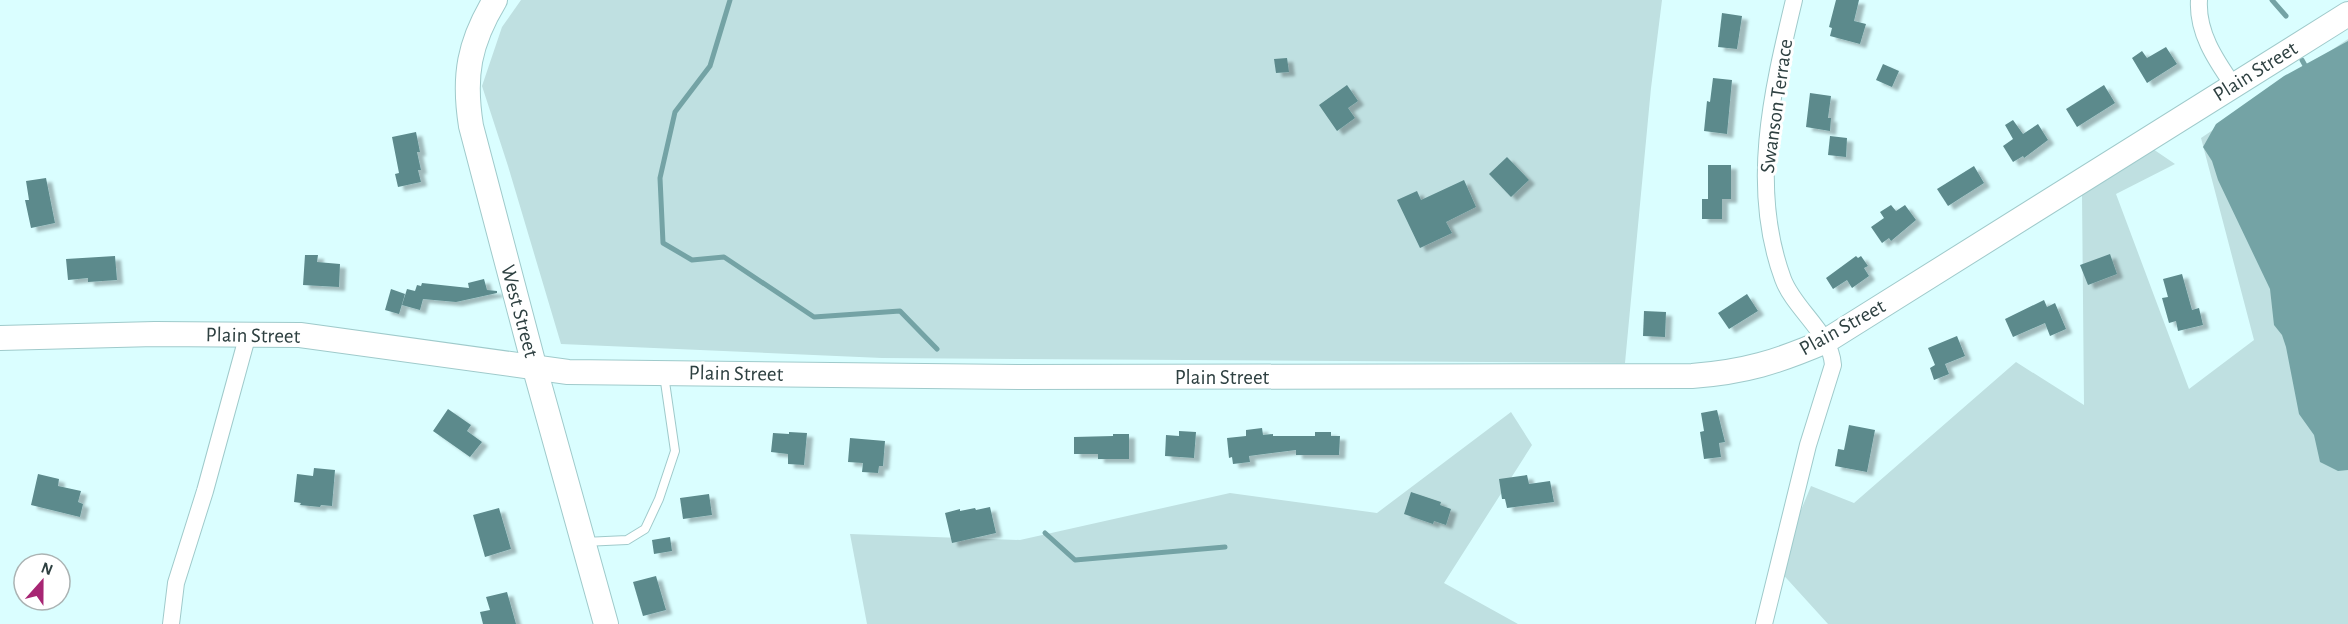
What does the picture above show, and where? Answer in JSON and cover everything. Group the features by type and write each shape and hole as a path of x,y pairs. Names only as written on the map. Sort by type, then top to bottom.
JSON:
{"street":[{"name":"West Street","path":"495,0 473,44 468,64 468,106 471,126 535,369 606,624"},
{"name":"Swanson Terrace","path":"1794,0 1772,104 1766,154 1765,202 1772,246 1784,282 1799,307 1826,341"},
{"path":"2199,0 2202,29 2209,46 2233,85"},
{"name":"Plain Street","path":"0,338 248,334 318,336 568,372 663,371 1019,377 1692,376 1729,374 1764,366 1826,341 2348,14"},
{"path":"171,624 176,583 205,491 248,334"},
{"path":"1764,624 1808,445 1832,370 1833,359 1826,341"}],"lane":[{"path":"584,542 627,540 645,529 659,499 675,451 663,371"}],"shaded area":[{"path":"521,0 1662,0 1651,88 1625,363 882,358 561,344 482,86 502,27"},
{"path":"2348,39 2348,624 1828,624 1777,568 1811,486 1854,503 2016,362 2084,405 2082,195 2150,147 2175,164 2116,194 2189,389 2254,340 2201,138"},
{"path":"2348,41 2348,470 2338,471 2320,462 2314,435 2299,414 2286,347 2282,335 2274,325 2270,289 2218,180 2212,161 2203,147 2216,124 2284,76"},
{"path":"1511,412 1532,445 1444,583 1518,624 867,624 850,534 1020,540 1230,493 1377,513"}],"building":[{"path":"1836,0 1859,0 1854,21 1866,24 1860,44 1830,36 1832,28 1829,27"},
{"path":"1722,13 1742,16 1737,49 1718,47"},
{"path":"2166,47 2177,64 2147,83 2132,58 2142,51 2147,58"},
{"path":"1287,58 1289,72 1276,73 1274,59"},
{"path":"1883,64 1899,71 1892,87 1876,80"},
{"path":"1713,78 1732,80 1727,134 1704,131 1707,101 1710,102"},
{"path":"1347,85 1358,101 1348,108 1355,118 1337,131 1319,105"},
{"path":"2104,85 2115,103 2077,127 2066,109"},
{"path":"1810,93 1831,96 1828,118 1831,118 1830,131 1806,127"},
{"path":"2013,120 2023,134 2038,124 2048,140 2024,158 2023,156 2013,162 2003,146 2013,139 2005,125"},
{"path":"416,132 420,152 417,152 421,182 398,187 395,174 399,173 392,137"},
{"path":"1830,136 1847,138 1846,157 1828,155"},
{"path":"1507,157 1529,180 1511,197 1489,174"},
{"path":"1708,165 1731,165 1731,199 1722,199 1722,219 1702,219 1702,199 1708,199"},
{"path":"1974,166 1984,183 1948,206 1937,189"},
{"path":"46,178 55,223 31,228 25,200 29,200 26,181"},
{"path":"1464,180 1476,207 1446,222 1452,233 1420,248 1397,200 1417,191 1421,200"},
{"path":"1891,205 1896,211 1905,205 1916,220 1891,241 1889,238 1882,243 1871,227 1884,218 1880,212"},
{"path":"2110,254 2117,274 2088,285 2080,265"},
{"path":"305,255 318,255 317,262 340,264 339,287 303,285"},
{"path":"115,256 117,280 88,282 88,278 68,280 66,259"},
{"path":"1856,256 1858,258 1861,256 1868,266 1864,268 1869,276 1852,288 1847,280 1833,289 1826,278"},
{"path":"2182,274 2192,310 2199,308 2203,325 2178,331 2176,321 2169,323 2162,298 2168,297 2163,279"},
{"path":"484,279 487,290 497,291 497,293 456,302 423,299 420,310 402,305 407,289 415,291 417,285 421,286 422,283 469,288 468,283"},
{"path":"391,289 405,294 399,314 385,310"},
{"path":"1747,294 1758,311 1729,329 1718,313"},
{"path":"2044,300 2047,307 2055,303 2066,329 2050,336 2045,323 2013,337 2005,319"},
{"path":"1644,311 1666,312 1665,337 1643,336"},
{"path":"1957,336 1965,356 1945,364 1949,374 1934,380 1930,368 1935,365 1928,348"},
{"path":"448,409 471,425 467,431 482,442 470,457 433,431"},
{"path":"1717,410 1725,442 1719,443 1721,457 1704,459 1700,432 1704,431 1701,413"},
{"path":"1849,425 1875,430 1867,472 1835,466 1838,449 1844,450"},
{"path":"1262,428 1263,435 1273,434 1273,436 1315,436 1315,432 1331,432 1331,436 1340,436 1339,455 1296,455 1296,450 1249,456 1250,462 1233,464 1232,457 1229,458 1227,438 1246,436 1246,430"},
{"path":"1179,431 1196,432 1194,458 1165,456 1166,435 1179,436"},
{"path":"789,432 807,433 804,465 788,464 788,454 771,452 773,433 789,434"},
{"path":"1113,434 1129,434 1129,459 1098,459 1098,454 1074,454 1074,437 1113,436"},
{"path":"850,438 885,441 883,466 879,466 878,473 862,472 863,463 848,462"},
{"path":"314,468 335,470 332,506 300,505 301,503 294,502 297,474 313,476"},
{"path":"38,474 59,479 58,486 81,491 78,502 83,504 80,517 31,505"},
{"path":"1527,475 1529,484 1550,481 1554,502 1507,508 1505,499 1502,499 1499,479"},
{"path":"1411,492 1441,502 1440,505 1451,509 1446,525 1434,521 1433,524 1404,514"},
{"path":"709,494 712,515 683,519 680,498"},
{"path":"990,507 996,533 952,543 945,513 960,509 960,511 975,508 976,510"},
{"path":"499,508 511,549 485,557 473,515"},
{"path":"670,537 672,551 654,554 652,540"},
{"path":"656,576 666,610 643,616 633,582"},
{"path":"507,592 516,624 483,624 480,612 490,610 486,597"}],"waterway":[{"path":"730,0 710,66 675,112 660,178 663,243 692,260 724,257 814,317 900,311 937,349"},
{"path":"2272,0 2286,16"},
{"path":"2302,60 2307,69"},
{"path":"1045,533 1075,560 1225,547"}]}
